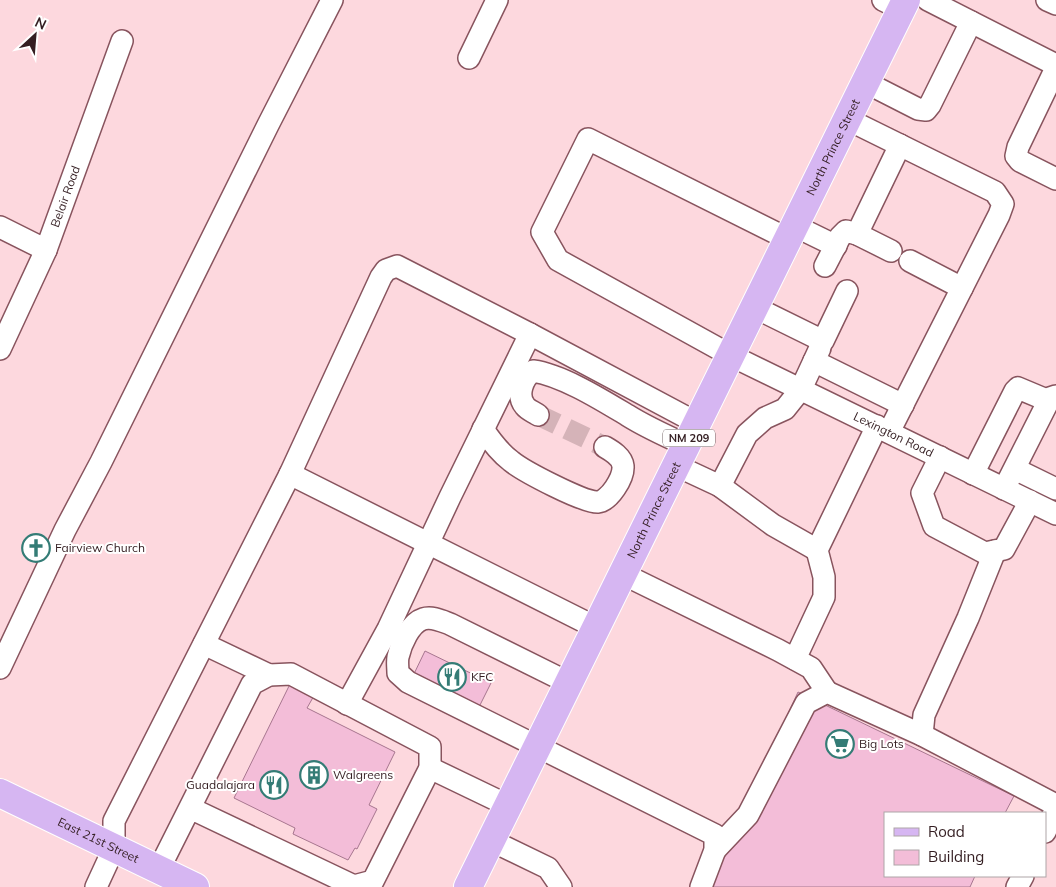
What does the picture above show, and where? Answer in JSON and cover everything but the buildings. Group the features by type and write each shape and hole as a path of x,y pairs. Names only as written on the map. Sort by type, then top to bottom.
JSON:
{"main road":[{"name":"North Prince Street","path":"468,887 865,82 897,3"},
{"name":"East 21st Street","path":"0,793 195,887"}],"street":[{"path":"0,668 65,530 101,462 332,0"},
{"path":"469,58 497,0"},
{"path":"928,0 1056,66 1016,156 1020,161 1056,179"},
{"path":"1047,0 1056,4"},
{"path":"865,82 918,109 926,110 971,22"},
{"name":"Belair Road","path":"0,349 46,250 122,41"},
{"path":"786,655 824,597 824,577 817,550 883,429 903,405 1003,204 995,192 847,119"},
{"name":"Lexington Road","path":"792,232 588,138 542,232 558,260 730,355 1055,512"},
{"path":"857,234 900,145"},
{"path":"0,228 46,250"},
{"path":"825,266 840,237 846,231 857,234 891,251"},
{"path":"792,232 836,246"},
{"path":"910,261 962,288"},
{"path":"96,887 114,848 114,821 290,474 386,270 397,266 530,334 686,444 720,486 773,525 817,550"},
{"path":"720,486 748,434 765,418 785,409 800,389 847,291"},
{"path":"754,307 823,341"},
{"path":"347,704 388,629 530,334"},
{"path":"814,361 903,405"},
{"path":"538,415 525,407 521,398 522,387 528,374 533,371 545,373 601,399 643,425 686,444"},
{"path":"834,406 848,378"},
{"path":"974,474 1015,390 1018,388 1052,399 1004,489"},
{"path":"483,429 494,446 512,462 568,493 590,502 600,502 611,494 621,476 623,466 621,462 616,454 605,447"},
{"path":"940,457 922,493 934,526 985,552 1004,548 1030,501"},
{"path":"1015,469 1056,489"},
{"path":"290,474 596,628"},
{"path":"922,735 924,715 968,618 995,550"},
{"path":"623,574 811,668 828,692 922,735 1056,805"},
{"path":"569,683 450,624 434,618 424,618 415,624 403,642 398,658 398,673 408,682 715,834 715,850 701,887"},
{"path":"204,644 269,675"},
{"path":"159,870 190,808 252,684 269,675 291,674 430,747 430,768 373,881 354,886 190,808"},
{"path":"715,850 748,815 806,703 828,692"},
{"path":"430,768 509,806"},
{"path":"1046,830 1056,809"},
{"path":"490,840 548,868 561,887"}],"tunnel":[{"path":"538,415 605,447"}],"place":[{"name":"Fairview Church","path":"36,548"},
{"name":"KFC","path":"452,677"},
{"name":"Big Lots","path":"840,744"},
{"name":"Walgreens","path":"314,775"},
{"name":"Guadalajara","path":"274,785"}]}
